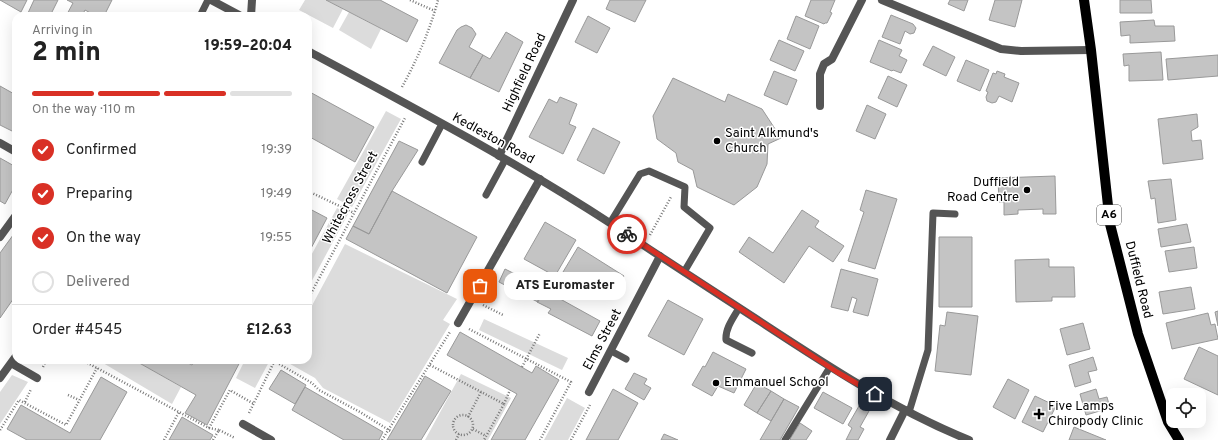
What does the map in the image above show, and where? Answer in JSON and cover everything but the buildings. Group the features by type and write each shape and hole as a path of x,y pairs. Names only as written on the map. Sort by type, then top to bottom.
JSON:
{"main road":[{"name":"Duffield Road","path":"1084,0 1110,224 1138,334 1166,416"},
{"name":"A6","path":"1169,428 1170,440"},
{"name":"Duffield Road","path":"1172,428 1179,440"}],"street":[{"path":"210,0 233,12"},
{"path":"251,12 252,0"},
{"name":"Highfield Road","path":"502,158 573,0"},
{"path":"820,106 820,74 824,64 832,59 862,0"},
{"path":"882,0 1001,49 1021,51 1091,50"},
{"name":"Kedleston Road","path":"312,53 396,98 540,180 610,223 830,367 907,411 969,440"},
{"path":"0,143 12,150"},
{"path":"458,323 540,180"},
{"path":"0,237 12,220"},
{"name":"Elms Street","path":"589,392 660,256"},
{"path":"0,378 12,363"},
{"path":"19,364 37,378"},
{"path":"890,440 907,411"},
{"path":"243,424 271,440"}],"lane":[{"path":"202,12 210,0"},
{"path":"422,162 442,124"},
{"path":"486,195 502,158"},
{"path":"610,223 640,174 649,171 685,187 684,207 710,228 684,272"},
{"path":"907,411 928,350 933,213 955,214"},
{"path":"739,308 726,333 726,340 752,353"},
{"path":"611,351 626,359"},
{"path":"785,440 830,367"}],"path":[{"path":"410,0 435,12"},
{"path":"396,98 414,65 435,12 438,0"},
{"name":"Whitecross Street","path":"312,289 411,107"},
{"path":"644,246 679,184"},
{"path":"312,193 354,213"},
{"path":"472,299 503,315"},
{"path":"382,440 454,325 458,323 527,358"},
{"path":"522,368 540,333"},
{"name":"Elms Street","path":"527,358 571,382 540,440"},
{"path":"90,364 209,428 219,430 234,439 254,404 273,364"},
{"path":"281,364 312,383 319,390 392,432"},
{"path":"430,365 504,404"},
{"path":"0,430 19,400 66,426 97,368"},
{"path":"209,428 230,390 254,404"},
{"path":"484,440 510,390"},
{"path":"468,417 481,392"},
{"path":"68,395 79,400"},
{"path":"571,440 591,402"},
{"path":"164,440 179,412"},
{"path":"462,416 468,417 473,422 473,429 466,435 459,434 454,427 455,421 462,416"},
{"path":"473,429 486,436"},
{"path":"213,440 219,430"},
{"path":"456,440 459,434"}],"shaded area":[{"path":"305,0 326,0 343,9 333,28 312,17 312,12 303,12 299,10"},
{"path":"349,12 381,29 371,49 339,30"},
{"path":"386,111 401,119 352,207 337,199"},
{"path":"337,208 348,214 312,281 312,254"},
{"path":"345,244 457,299 443,320 450,324 390,423 323,388 315,378 290,364 312,364 312,306"},
{"path":"484,319 568,358 562,370 479,330"},
{"path":"105,364 141,364 181,387 172,404"},
{"path":"243,364 268,364 255,388 236,378"},
{"path":"461,374 511,398 488,440 425,440"},
{"path":"12,375 28,382 0,424 0,392"},
{"path":"567,398 585,408 568,440 544,440"}],"way so far":[{"path":"480,286 540,180 627,234"}],"place":[{"name":"Saint Alkmund's Church","path":"717,141"},
{"name":"Duffield Road Centre","path":"1027,190"},
{"name":"ATS Euromaster","path":"480,286"},
{"name":"Emmanuel School","path":"716,383"},
{"name":"Five Lamps Chiropody Clinic","path":"1039,414"}],"route":[{"path":"627,234 837,372 875,394"}]}
